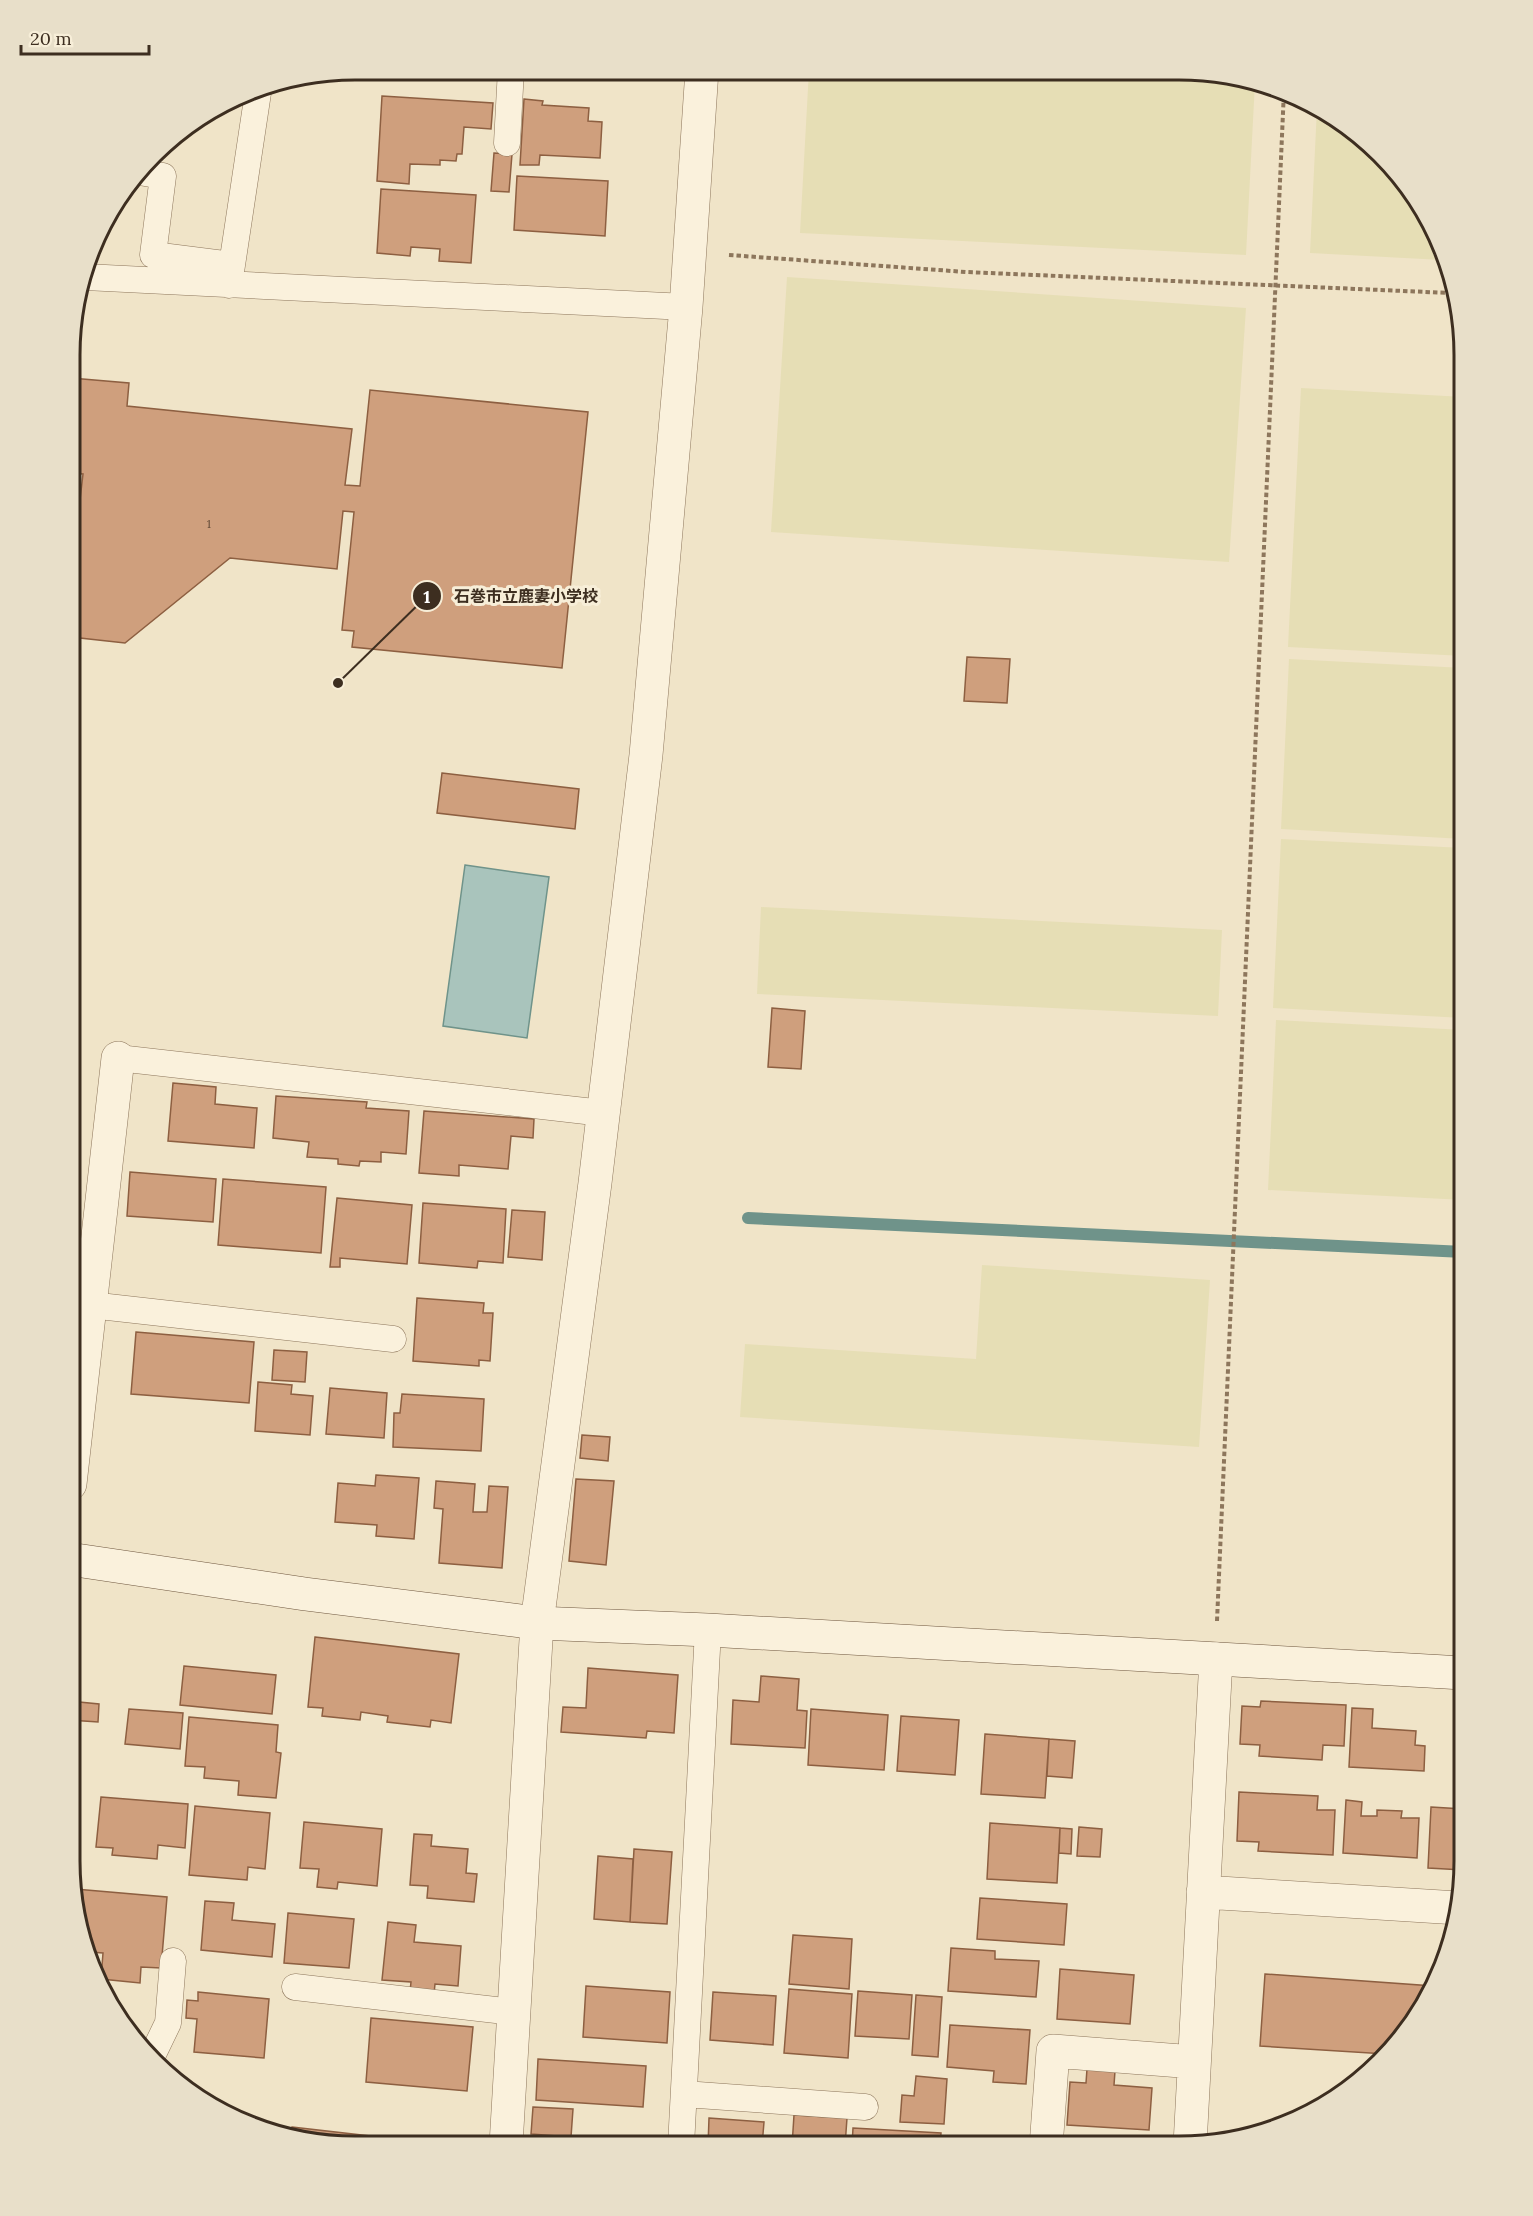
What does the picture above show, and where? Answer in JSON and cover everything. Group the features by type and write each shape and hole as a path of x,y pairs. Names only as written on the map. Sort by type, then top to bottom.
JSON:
{"street":[{"path":"507,2136 537,1623 603,1113 646,755 691,253 701,80"},
{"path":"80,1350 90,1305 118,1058"},
{"path":"80,1561 304,1594 537,1623 708,1630 1454,1672"},
{"path":"1190,2136 1216,1659"},
{"path":"1203,1892 1449,1907"},
{"path":"1047,2136 1053,2051 1194,2062"}],"lane":[{"path":"507,142 510,80"},
{"path":"230,275 257,97"},
{"path":"148,173 164,176 153,255 230,275"},
{"path":"91,277 230,275 686,308"},
{"path":"118,1058 603,1113"},
{"path":"90,1305 393,1340"},
{"path":"682,2136 708,1630"},
{"path":"155,2050 168,2023 173,1961"},
{"path":"295,1987 514,2012"},
{"path":"684,2094 865,2107"}],"path":[{"path":"1216,1659 1284,100"},
{"path":"691,253 966,272 1446,293"}],"shaded area":[{"path":"808,80 1197,80 1255,90 1246,255 800,233"},
{"path":"1317,116 1360,148 1397,187 1417,217 1437,260 1310,253"},
{"path":"787,277 1246,308 1229,562 771,532"},
{"path":"1301,388 1454,396 1454,655 1288,647"},
{"path":"1289,659 1454,667 1454,838 1281,829"},
{"path":"1281,839 1454,848 1454,1017 1273,1008"},
{"path":"761,907 1222,930 1218,1016 757,994"},
{"path":"1276,1020 1454,1029 1454,1199 1268,1190"},
{"path":"982,1265 1210,1280 1199,1447 740,1417 745,1344 976,1359"}],"water":[{"path":"465,865 549,877 527,1038 443,1026"}],"building":[{"path":"382,96 493,103 491,129 464,127 462,154 457,154 456,161 440,160 440,165 410,164 409,184 377,181"},
{"path":"524,99 543,101 542,105 589,108 588,121 602,122 600,158 540,155 539,165 520,165"},
{"path":"494,153 512,154 509,192 491,191"},
{"path":"517,176 608,181 605,236 514,230"},
{"path":"381,189 476,195 471,263 439,261 440,249 411,247 410,256 377,253"},
{"path":"80,379 129,383 127,406 352,429 345,485 360,486 370,390 588,412 562,668 352,647 354,631 342,630 354,512 343,511 337,569 230,558 125,643 80,638 80,500 83,474 80,474"},
{"path":"967,657 1010,659 1007,703 964,701"},
{"path":"442,773 579,789 575,829 437,813"},
{"path":"772,1008 805,1011 801,1069 768,1067"},
{"path":"173,1083 216,1087 215,1104 257,1108 254,1148 168,1141"},
{"path":"276,1096 367,1102 366,1108 409,1111 406,1154 381,1152 381,1162 360,1161 359,1166 338,1164 338,1159 307,1157 309,1142 273,1138"},
{"path":"424,1111 534,1119 533,1138 511,1136 508,1169 459,1165 459,1176 419,1173"},
{"path":"130,1172 216,1179 213,1222 127,1216"},
{"path":"223,1179 326,1187 321,1253 218,1245"},
{"path":"337,1198 412,1205 407,1264 340,1258 340,1267 330,1267"},
{"path":"423,1203 506,1209 503,1263 478,1261 477,1268 419,1263"},
{"path":"512,1210 545,1212 542,1260 508,1257"},
{"path":"417,1298 484,1303 483,1313 493,1313 490,1361 479,1360 479,1366 413,1361"},
{"path":"136,1332 254,1342 249,1403 131,1394"},
{"path":"274,1350 307,1352 305,1382 272,1380"},
{"path":"258,1382 292,1385 291,1394 313,1396 310,1435 255,1431"},
{"path":"330,1388 387,1393 384,1438 326,1434"},
{"path":"402,1394 484,1399 481,1451 393,1447 394,1413 400,1413"},
{"path":"582,1435 610,1437 608,1461 580,1458"},
{"path":"376,1475 419,1478 414,1539 376,1536 377,1525 335,1522 338,1483 375,1486"},
{"path":"576,1479 614,1481 606,1565 569,1561"},
{"path":"436,1481 475,1484 473,1512 487,1512 489,1486 508,1487 502,1568 439,1563 443,1509 434,1508"},
{"path":"315,1637 459,1654 451,1723 431,1720 430,1727 387,1722 388,1716 361,1712 360,1720 322,1716 323,1708 308,1707"},
{"path":"184,1666 276,1675 272,1714 180,1705"},
{"path":"588,1668 678,1675 674,1733 647,1731 646,1738 561,1732 563,1707 586,1708"},
{"path":"761,1676 799,1679 797,1710 807,1711 805,1748 731,1744 733,1700 759,1702"},
{"path":"1261,1701 1346,1705 1344,1746 1323,1745 1322,1760 1259,1756 1260,1745 1240,1744 1242,1706 1260,1707"},
{"path":"80,1702 99,1704 98,1722 80,1721"},
{"path":"1352,1708 1373,1709 1372,1728 1416,1731 1415,1745 1425,1746 1424,1771 1349,1767"},
{"path":"129,1709 183,1713 180,1749 125,1744"},
{"path":"811,1709 888,1715 884,1770 808,1765"},
{"path":"901,1716 959,1720 955,1775 897,1771"},
{"path":"189,1717 278,1725 276,1752 281,1753 276,1798 238,1795 239,1781 204,1778 205,1767 185,1766"},
{"path":"985,1734 1049,1739 1045,1798 981,1794"},
{"path":"1049,1739 1075,1741 1072,1778 1047,1776"},
{"path":"1239,1792 1318,1796 1317,1810 1335,1810 1333,1855 1258,1851 1259,1842 1237,1841"},
{"path":"101,1797 188,1804 185,1848 158,1845 157,1859 112,1855 113,1848 96,1847"},
{"path":"1346,1800 1362,1802 1361,1816 1377,1816 1377,1810 1402,1811 1401,1818 1419,1818 1417,1858 1343,1853"},
{"path":"195,1806 270,1813 265,1869 248,1867 247,1880 189,1875"},
{"path":"1431,1807 1454,1808 1454,1869 1428,1868"},
{"path":"304,1822 382,1829 377,1886 338,1882 337,1889 317,1887 319,1869 300,1868"},
{"path":"990,1823 1060,1828 1057,1883 987,1879"},
{"path":"1079,1827 1102,1829 1100,1857 1077,1856"},
{"path":"1060,1828 1072,1829 1071,1854 1059,1853"},
{"path":"414,1834 432,1835 431,1846 468,1849 466,1873 477,1874 474,1902 427,1898 428,1886 410,1885"},
{"path":"634,1849 672,1852 667,1924 630,1922"},
{"path":"598,1856 633,1859 630,1922 594,1919"},
{"path":"81,1890 167,1897 161,1968 141,1967 140,1983 106,1980 102,1970 103,1953 95,1952 94,1950"},
{"path":"980,1898 1067,1904 1064,1945 977,1939"},
{"path":"205,1901 234,1903 232,1920 275,1924 272,1957 201,1950"},
{"path":"288,1913 354,1919 349,1968 284,1963"},
{"path":"388,1922 416,1925 414,1942 461,1946 458,1986 435,1984 434,1994 410,1992 411,1982 382,1980"},
{"path":"793,1935 852,1939 849,1989 789,1984"},
{"path":"951,1948 995,1951 995,1959 1039,1961 1036,1997 948,1991"},
{"path":"1060,1969 1134,1975 1130,2024 1057,2019"},
{"path":"1265,1974 1424,1985 1397,2029 1375,2053 1260,2046"},
{"path":"586,1986 670,1992 667,2043 583,2037"},
{"path":"789,1989 852,1994 848,2058 784,2053"},
{"path":"858,1991 912,1995 909,2039 855,2036"},
{"path":"198,1992 269,1999 264,2058 194,2052 197,2019 186,2018 187,2000 198,2001"},
{"path":"713,1992 776,1996 773,2045 710,2040"},
{"path":"916,1995 942,1997 938,2057 912,2055"},
{"path":"371,2018 473,2027 467,2091 366,2082"},
{"path":"950,2025 1030,2030 1026,2084 993,2082 994,2071 947,2067"},
{"path":"538,2059 646,2066 643,2107 536,2100"},
{"path":"1087,2069 1115,2071 1114,2085 1152,2088 1149,2130 1067,2125 1070,2082 1086,2083"},
{"path":"916,2076 947,2079 944,2124 900,2122 902,2095 914,2096"},
{"path":"533,2107 573,2109 571,2136 531,2134"},
{"path":"794,2115 847,2118 846,2136 793,2136"},
{"path":"709,2118 764,2122 763,2136 708,2136"},
{"path":"292,2127 370,2136 336,2136 292,2129"},
{"path":"853,2128 941,2133 941,2136 853,2136"}],"waterway":[{"path":"748,1218 1454,1252"}],"place":[{"name":"石巻市立鹿妻小学校","path":"338,683"}]}
